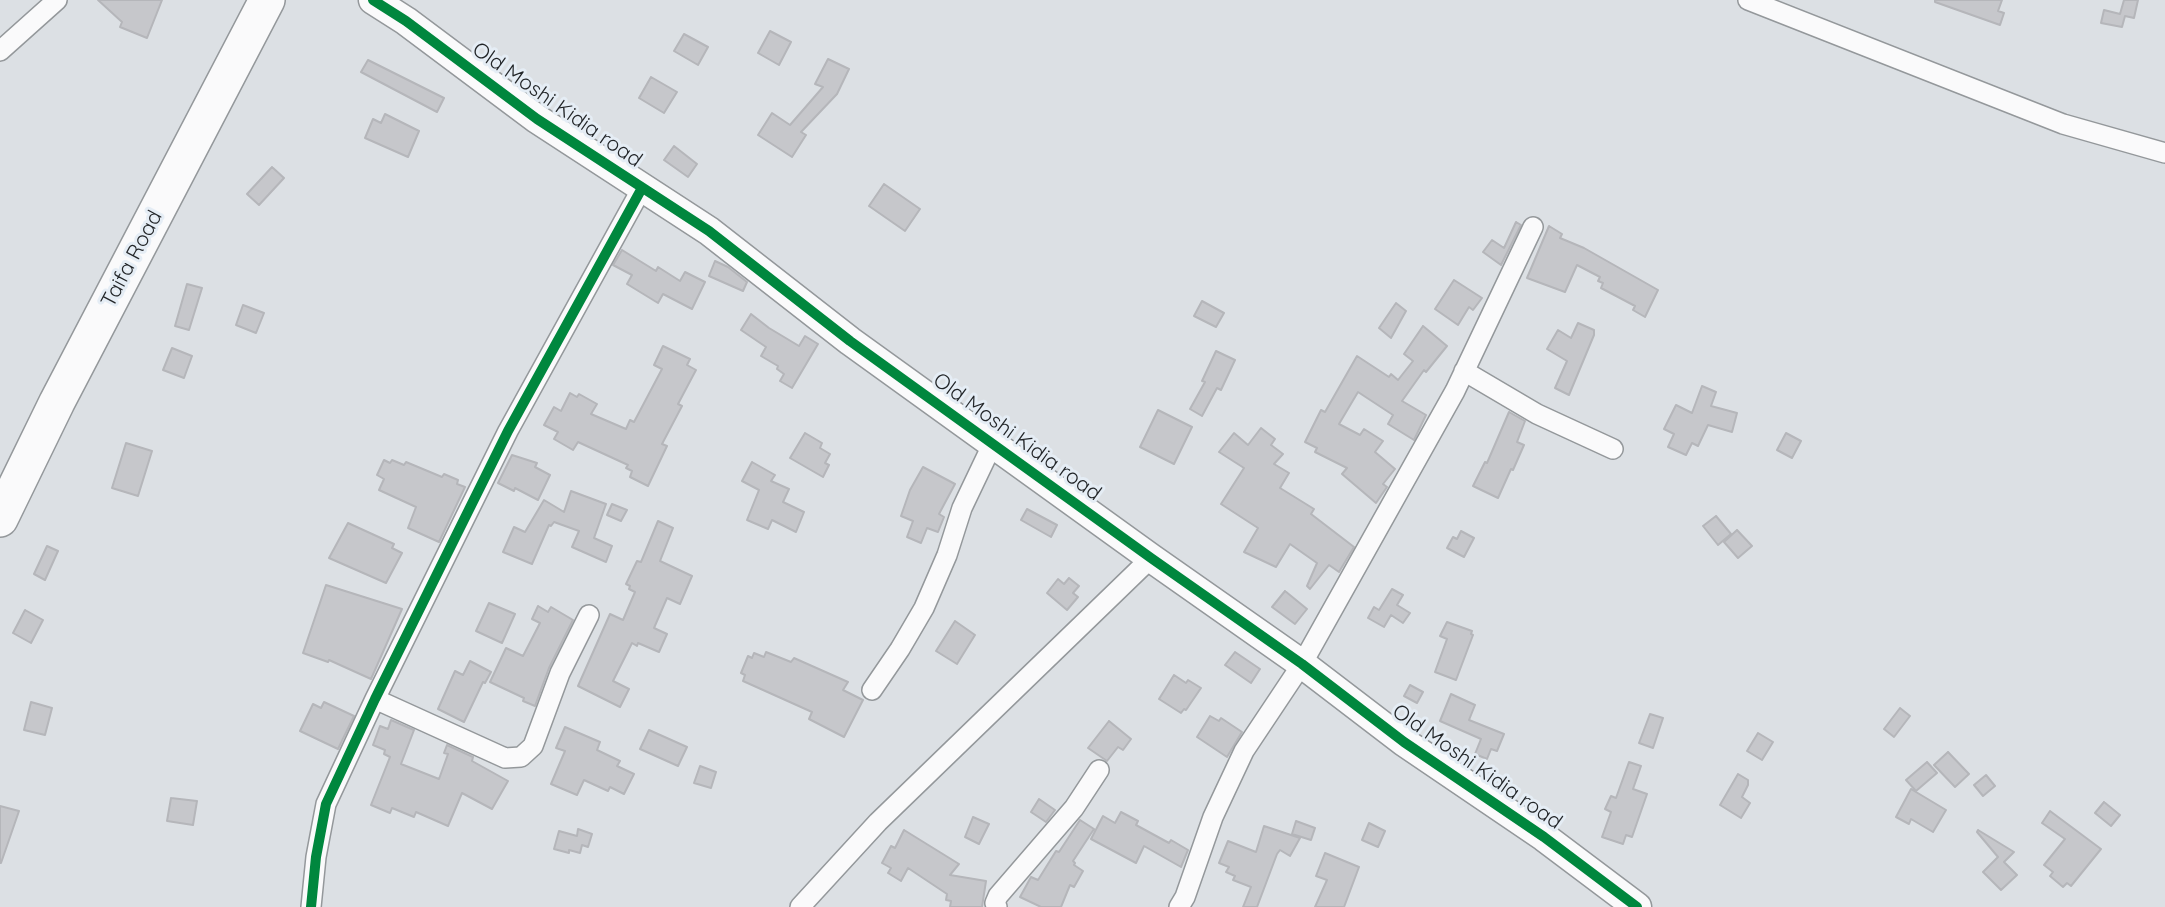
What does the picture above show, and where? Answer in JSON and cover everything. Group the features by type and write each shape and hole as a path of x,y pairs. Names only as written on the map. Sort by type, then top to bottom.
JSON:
{"highway":[{"name":"Taifa Road","path":"0,519 57,402 267,0"}],"street":[{"path":"0,51 57,0"},
{"name":"Old Moshi Kidia road","path":"373,0 537,119 709,231 850,341 1302,664 1404,742 1544,836 1637,907"},
{"path":"1748,0 2063,124 2165,153"},
{"path":"311,907 316,857 326,804 508,431 642,188"},
{"path":"1179,907 1213,817 1244,751 1302,664 1464,372 1533,227"},
{"path":"1464,372 1537,414 1612,449"},
{"path":"872,690 924,607 947,555 962,508 993,443"},
{"path":"800,907 878,822 1151,558"},
{"path":"375,699 505,758 521,757 533,746 560,673 589,615"},
{"path":"997,907 995,903 998,896 1074,808 1099,770"}],"building":[{"path":"98,0 162,0 147,38 120,27 122,22"},
{"path":"1935,0 2002,0 1998,11 2004,13 2000,25"},
{"path":"2124,0 2138,0 2134,18 2125,16 2122,27 2101,23 2104,10 2120,14"},
{"path":"770,31 791,42 779,65 758,53"},
{"path":"684,34 708,47 698,65 674,51"},
{"path":"828,59 849,69 837,94 801,132 806,135 792,157 758,135 772,113 790,125 823,87 815,84"},
{"path":"368,60 444,98 437,112 361,72"},
{"path":"651,77 677,92 664,113 639,98"},
{"path":"385,114 419,131 408,157 365,138 373,119 381,123"},
{"path":"674,146 697,164 688,177 664,160"},
{"path":"272,167 284,178 259,205 247,194"},
{"path":"884,184 920,209 905,231 869,206"},
{"path":"1516,222 1521,225 1501,265 1483,252 1492,240 1504,248"},
{"path":"1549,226 1562,234 1560,238 1584,248 1658,290 1645,317 1633,310 1635,306 1601,288 1603,283 1598,281 1600,277 1577,265 1565,292 1527,278"},
{"path":"622,250 656,271 658,267 680,281 685,272 705,282 692,309 663,294 658,303 627,284 632,275 613,265"},
{"path":"715,261 728,267 747,282 743,291 709,276"},
{"path":"1454,280 1482,298 1473,310 1469,307 1458,325 1435,309"},
{"path":"187,284 202,288 189,330 175,326"},
{"path":"1202,301 1224,313 1216,327 1194,316"},
{"path":"1396,303 1406,311 1391,338 1379,328"},
{"path":"243,305 264,313 256,333 236,325"},
{"path":"751,314 799,346 805,336 818,344 792,388 780,381 784,374 777,369 778,366 761,356 766,347 741,330"},
{"path":"1578,323 1594,330 1594,335 1569,395 1555,388 1567,361 1547,349 1558,330 1571,338"},
{"path":"1423,326 1447,346 1426,372 1424,370 1402,401 1426,415 1414,440 1388,424 1393,415 1358,392 1339,424 1360,435 1364,429 1383,441 1375,452 1395,469 1383,484 1387,487 1376,503 1342,474 1347,468 1315,452 1317,448 1305,442 1321,410 1325,412 1357,356 1398,380 1413,361 1404,354"},
{"path":"663,346 690,359 687,365 696,370 678,404 682,406 662,444 667,446 648,486 630,477 632,471 626,468 628,465 578,442 573,450 554,439 558,432 544,425 554,407 561,411 570,393 577,397 579,394 597,404 591,414 626,429 630,420 634,422 662,369 654,365"},
{"path":"172,348 192,356 184,378 163,370"},
{"path":"1216,351 1235,360 1221,390 1217,388 1202,416 1190,409 1205,382 1202,381"},
{"path":"1702,386 1716,392 1711,406 1737,413 1732,432 1708,425 1698,446 1692,443 1686,455 1668,447 1674,434 1664,429 1676,405 1692,413"},
{"path":"1158,410 1192,427 1174,464 1140,447"},
{"path":"1509,412 1525,421 1517,442 1524,445 1498,498 1473,486 1485,462 1487,463"},
{"path":"1261,428 1275,439 1271,445 1283,454 1274,464 1289,473 1280,488 1314,509 1311,514 1354,547 1339,572 1329,565 1310,589 1307,586 1317,563 1290,544 1276,567 1244,552 1258,528 1221,504 1244,468 1219,452 1234,433 1248,445"},
{"path":"805,433 822,443 820,448 830,454 825,463 829,465 823,477 790,458"},
{"path":"1786,433 1801,441 1792,458 1777,450"},
{"path":"126,443 152,451 138,496 112,488"},
{"path":"512,455 537,463 535,467 550,475 538,500 498,483"},
{"path":"384,460 404,465 406,462 442,477 444,474 458,480 457,484 465,487 439,542 408,528 416,507 379,490 384,479 377,475"},
{"path":"752,462 775,475 771,481 789,489 783,502 804,512 796,532 772,520 768,529 747,520 759,490 742,481"},
{"path":"923,467 955,484 939,514 944,517 938,532 927,528 921,543 907,537 913,521 901,516 910,490"},
{"path":"571,491 606,504 594,538 612,546 606,562 572,547 579,531 554,522 549,525 532,564 503,552 514,527 525,532 544,500 564,512"},
{"path":"612,504 627,510 621,521 607,515"},
{"path":"1027,509 1057,525 1051,537 1021,520"},
{"path":"1716,516 1731,534 1718,545 1703,526"},
{"path":"658,521 673,528 660,561 692,576 680,604 667,598 654,628 667,634 659,652 632,643 613,681 629,689 620,707 578,686 610,614 623,620 635,592 626,584 637,561 641,562"},
{"path":"348,523 394,544 392,548 402,553 386,583 329,558"},
{"path":"1737,530 1752,546 1738,558 1724,542"},
{"path":"1461,531 1474,538 1464,557 1447,548 1453,537 1457,539"},
{"path":"47,546 58,551 45,580 34,574"},
{"path":"1069,578 1079,586 1073,593 1078,597 1067,610 1047,593 1058,579 1064,584"},
{"path":"326,585 402,609 371,679 329,660 328,662 303,653"},
{"path":"1392,589 1403,595 1397,605 1410,613 1403,623 1391,615 1384,627 1368,618 1374,607 1379,610"},
{"path":"1285,591 1307,609 1295,624 1272,607"},
{"path":"489,603 515,614 502,643 476,631"},
{"path":"538,606 548,612 551,607 573,620 549,668 535,706 490,682 506,648 523,656 540,623 532,619"},
{"path":"25,610 43,620 31,643 13,633"},
{"path":"955,621 975,635 957,664 936,651"},
{"path":"1447,622 1472,631 1473,635 1456,680 1435,672 1447,639 1440,636"},
{"path":"766,652 791,662 794,658 848,682 843,690 863,700 844,737 809,719 812,712 743,681 745,675 741,673 748,656 752,658 754,653 764,657"},
{"path":"1235,652 1260,669 1251,683 1225,665"},
{"path":"470,661 491,672 485,683 483,682 464,722 438,709 455,671 463,675"},
{"path":"1174,675 1201,688 1181,713 1159,699"},
{"path":"1410,685 1423,692 1417,703 1404,696"},
{"path":"1451,694 1475,705 1469,720 1504,734 1497,751 1491,749 1487,759 1475,754 1481,739 1440,721"},
{"path":"31,702 52,708 45,735 24,730"},
{"path":"324,702 354,716 338,749 300,731 313,704 321,708"},
{"path":"1900,708 1910,716 1894,737 1884,729"},
{"path":"1650,714 1663,718 1653,748 1639,743"},
{"path":"1210,716 1219,721 1221,718 1242,732 1227,757 1197,737"},
{"path":"391,720 414,730 401,764 439,779 448,754 444,753 447,745 473,757 472,761 508,781 492,809 462,793 448,826 416,812 414,817 392,808 390,813 371,805 390,757 384,754 385,750 373,745 380,726 388,729"},
{"path":"1109,721 1131,739 1123,750 1118,747 1107,761 1088,748"},
{"path":"565,727 600,742 597,750 620,761 617,766 634,774 624,794 610,787 608,791 584,780 577,795 551,784 565,751 556,748"},
{"path":"649,730 687,747 678,766 640,749"},
{"path":"1758,733 1773,742 1762,760 1747,751"},
{"path":"1948,752 1969,774 1955,787 1934,765"},
{"path":"1629,762 1641,766 1633,789 1647,794 1632,837 1626,835 1623,844 1602,837 1611,812 1605,809 1611,796 1616,798"},
{"path":"1927,762 1937,773 1916,791 1906,780"},
{"path":"700,766 716,772 711,788 694,783"},
{"path":"1738,774 1748,780 1742,797 1750,803 1741,818 1720,805"},
{"path":"1986,775 1995,786 1983,796 1974,785"},
{"path":"1911,789 1946,810 1933,832 1911,819 1909,824 1896,817"},
{"path":"171,798 197,801 193,825 167,821"},
{"path":"1039,799 1055,810 1046,822 1031,812"},
{"path":"2104,802 2120,815 2111,826 2095,813"},
{"path":"0,806 19,811 1,863 0,863"},
{"path":"2050,811 2101,849 2071,886 2067,883 2063,887 2050,876 2053,872 2044,865 2065,839 2042,823"},
{"path":"1121,812 1138,821 1136,825 1188,850 1181,867 1144,846 1136,863 1091,839 1103,816 1115,823"},
{"path":"973,817 989,824 979,844 965,837"},
{"path":"1080,820 1094,829 1073,861 1074,865 1083,871 1074,887 1070,885 1061,907 1041,907 1020,897 1031,877 1038,880"},
{"path":"1296,821 1315,828 1311,840 1292,834"},
{"path":"1369,823 1385,831 1378,847 1362,840"},
{"path":"1264,826 1300,838 1290,856 1280,850 1277,854 1257,907 1243,907 1251,887 1233,880 1235,876 1226,872 1229,867 1219,863 1228,841 1256,852"},
{"path":"578,829 592,834 588,847 582,845 580,853 554,849 559,831 577,836"},
{"path":"904,830 959,864 950,875 986,881 982,907 950,907 951,901 946,900 947,894 908,868 901,881 888,873 891,868 882,863 891,846 895,848"},
{"path":"1978,830 2014,852 2004,862 2017,875 2001,890 1983,872 1998,857"},
{"path":"1325,853 1359,867 1344,907 1315,907 1327,880 1316,876"}],"cycle path":[{"path":"373,0 406,21 537,119 709,231 850,341 1302,664 1404,742 1544,837 1637,907"},
{"path":"311,907 316,857 326,804 508,431 642,188"}]}
